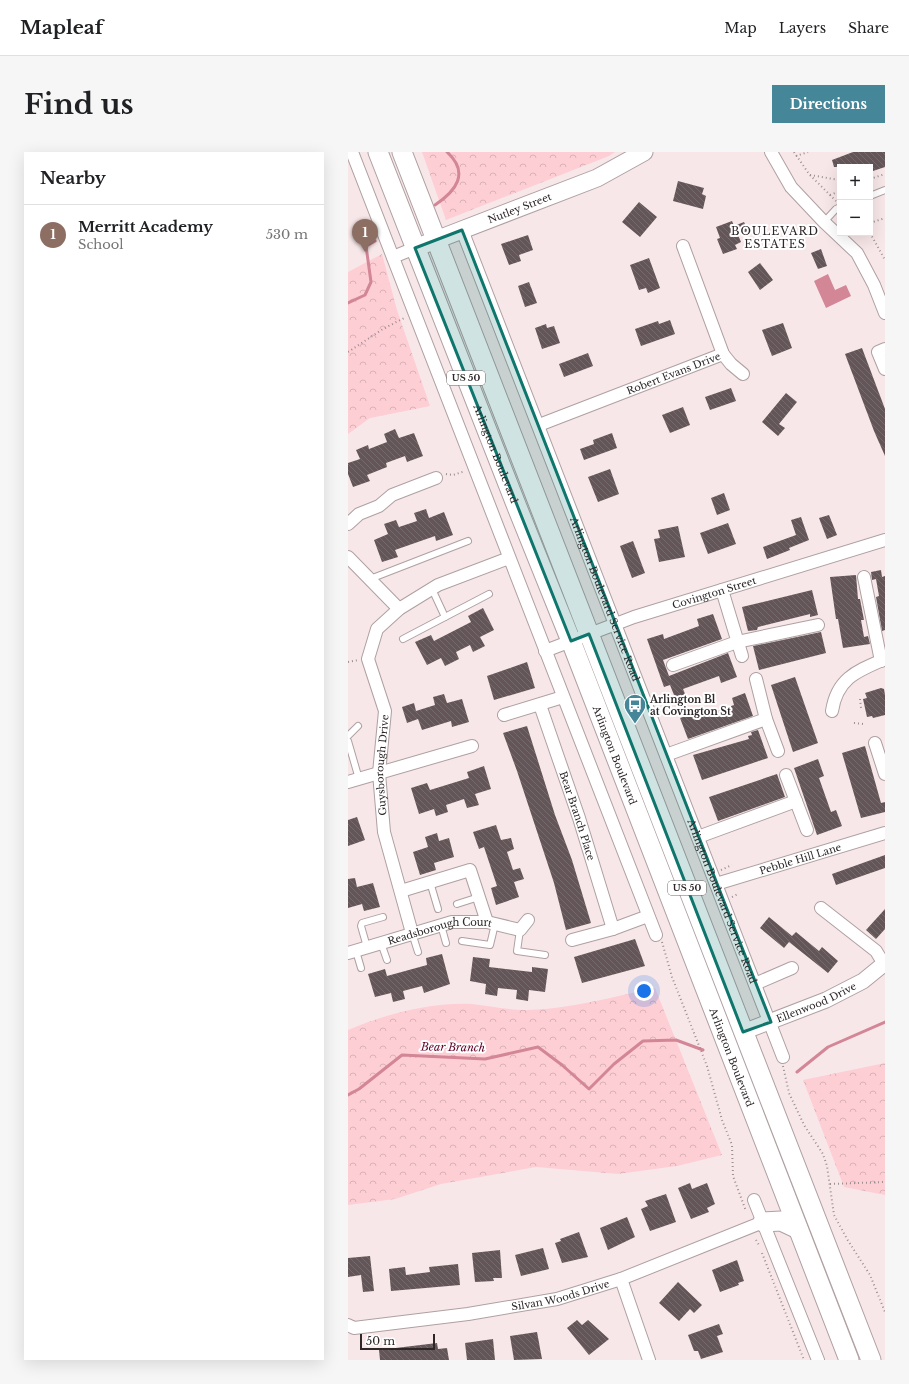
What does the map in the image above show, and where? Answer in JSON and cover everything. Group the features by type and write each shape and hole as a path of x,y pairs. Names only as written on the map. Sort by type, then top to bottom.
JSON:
{"main road":[{"name":"Arlington Boulevard","path":"378,152 571,641 849,1360"},
{"name":"Arlington Boulevard","path":"402,152 871,1360"},
{"name":"Nutley Street","path":"415,248 597,178 644,152"},
{"path":"763,1222 781,1221 798,1229"}],"street":[{"path":"352,152 656,936"},
{"path":"771,152 791,187 856,253 874,285 885,313"},
{"name":"Arlington Boulevard Service Road","path":"462,230 771,1022 783,1057"},
{"name":"Robert Evans Drive","path":"539,425 723,354 683,246"},
{"name":"Nutley Street","path":"393,257 415,248"},
{"path":"885,349 878,352 885,369"},
{"path":"723,354 730,364 743,374"},
{"path":"348,524 359,514 379,506 392,495 436,478"},
{"name":"Covington Street","path":"545,651 616,624 885,540"},
{"path":"348,558 399,609"},
{"name":"Guysborough Drive","path":"412,933 384,832 379,773 385,711 368,659 377,629 399,609 432,589 509,558"},
{"path":"832,711 834,697 838,688 848,678 883,660 864,576"},
{"path":"722,590 742,656"},
{"path":"672,665 737,642 818,625"},
{"path":"756,679 766,719 778,751"},
{"path":"504,715 563,698"},
{"name":"Bear Branch Place","path":"540,705 579,818 613,929"},
{"path":"666,755 766,719"},
{"path":"875,743 885,774"},
{"path":"353,781 472,746"},
{"path":"786,774 807,830"},
{"path":"698,837 796,801"},
{"name":"Pebble Hill Lane","path":"716,884 885,834"},
{"path":"401,890 470,870 479,897 491,923"},
{"path":"821,908 876,951 885,964"},
{"path":"572,940 613,929 648,916"},
{"path":"520,930 528,920"},
{"name":"Readsborough Court","path":"357,950 452,922 491,923 520,930"},
{"name":"Ellenwood Drive","path":"743,1032 826,1000 863,980 885,964"},
{"path":"755,984 792,968"},
{"path":"749,1202 763,1222 818,1360"},
{"name":"Silvan Woods Drive","path":"348,1325 354,1328 505,1308 557,1299 621,1279 763,1222"},
{"path":"621,1279 650,1360"}],"lane":[{"path":"873,195 885,190"},
{"path":"824,222 837,208"},
{"path":"370,579 468,541"},
{"path":"432,589 445,617"},
{"path":"403,639 489,594"},
{"path":"348,736 358,726"},
{"path":"348,742 353,781"},
{"path":"430,882 438,909"},
{"path":"457,904 479,897"},
{"path":"361,968 357,950 362,923 383,917"},
{"path":"462,941 490,945 491,923"},
{"path":"441,925 446,943"},
{"path":"520,930 517,950 545,956"},
{"path":"412,933 418,952"},
{"path":"382,943 387,960"}],"path":[{"path":"794,152 809,174 837,203"},
{"path":"796,156 808,152"},
{"path":"809,174 837,180"},
{"path":"873,178 885,174"},
{"path":"830,195 837,192"},
{"path":"873,222 885,218"},
{"path":"872,236 885,260"},
{"path":"881,251 885,250"},
{"path":"348,352 383,329 414,313"},
{"path":"436,478 444,474 453,475 468,469"},
{"path":"860,699 861,708"},
{"path":"854,723 864,724"},
{"path":"721,870 732,865"},
{"path":"730,897 738,894"},
{"path":"656,936 662,942 682,1000 708,1066 722,1120 732,1145 733,1176 749,1202"},
{"path":"783,1057 782,1063 789,1093 808,1134 822,1154 828,1170 834,1215 847,1239 870,1275 885,1312"},
{"path":"830,1184 885,1182"},
{"path":"756,1240 804,1360"}],"highlighted area":[{"path":"462,230 771,1022 743,1032 589,634 571,641 415,248"}],"green space":[{"path":"422,152 615,152 609,156 446,220"},
{"path":"382,254 397,310 430,406 370,418 348,434 348,272"},
{"path":"655,988 722,1155 677,1166 618,1174 536,1167 441,1184 395,1199 348,1205 348,1030 393,1014 425,1007 472,1004 526,1010 542,1009 591,1002"},
{"path":"885,1063 885,1195 844,1187 803,1080"}],"shaded area":[{"path":"828,274 835,290 846,285 851,296 826,308 814,281"}],"building":[{"path":"853,152 885,152 885,167 873,171 873,164 837,164 837,167 834,167 832,160"},
{"path":"678,181 704,188 702,194 706,196 703,209 673,201"},
{"path":"639,202 657,217 640,237 622,222"},
{"path":"732,221 734,226 744,222 748,231 738,235 741,242 735,245 737,249 723,254 717,239 720,238 716,227"},
{"path":"528,235 533,250 519,255 521,261 509,265 501,244"},
{"path":"821,249 827,266 818,269 811,253"},
{"path":"649,258 660,288 648,293 646,288 639,290 630,265"},
{"path":"760,263 773,280 760,290 748,272"},
{"path":"529,282 537,303 525,307 518,286"},
{"path":"670,320 675,334 641,346 635,329 658,321 659,324"},
{"path":"783,323 792,348 772,356 762,330"},
{"path":"546,324 547,328 554,326 560,343 542,349 535,328"},
{"path":"862,348 885,409 885,456 845,354"},
{"path":"588,353 593,366 564,377 559,364"},
{"path":"731,388 736,401 710,410 705,397"},
{"path":"786,393 797,402 779,424 785,428 778,436 762,422"},
{"path":"683,407 690,425 670,433 662,415"},
{"path":"395,429 399,438 414,433 423,456 407,462 405,456 386,463 387,467 367,475 370,481 353,487 348,474 348,463 360,459 356,450 368,445 369,449 387,442 384,434"},
{"path":"612,433 617,448 584,460 580,449 594,444 593,440"},
{"path":"610,469 619,494 598,502 588,477"},
{"path":"724,493 730,510 717,515 711,498"},
{"path":"426,509 429,518 444,512 453,535 436,541 435,536 395,550 398,557 382,562 374,540 388,534 384,524 396,520 399,527 417,521 414,513"},
{"path":"829,515 837,535 827,539 819,518"},
{"path":"801,517 809,540 789,548 790,550 767,559 763,547 796,535 791,520"},
{"path":"728,523 736,544 708,554 700,533"},
{"path":"678,526 685,557 659,562 654,539 660,538 658,530"},
{"path":"633,541 645,573 632,578 620,546"},
{"path":"881,570 882,577 885,576 885,630 882,631 876,597 879,596 876,579 872,580 871,572"},
{"path":"856,575 858,599 860,599 864,620 861,620 864,637 868,636 870,644 843,648 838,619 836,619 830,577"},
{"path":"812,590 818,615 810,617 810,614 758,627 757,630 748,631 742,607"},
{"path":"483,608 494,630 480,637 485,646 473,652 470,645 456,652 459,659 445,666 441,658 427,665 415,642 431,635 434,641 471,622 468,616"},
{"path":"713,614 722,639 663,660 669,676 728,653 737,677 721,683 719,676 683,689 686,696 676,700 670,685 664,687 647,639 663,634 664,639 699,626 697,619"},
{"path":"821,632 826,653 759,670 753,646"},
{"path":"527,662 535,688 494,700 487,676"},
{"path":"795,677 818,743 793,752 771,685"},
{"path":"881,688 884,689 885,695 885,715 873,718 872,716 867,717 863,699 867,698 865,693"},
{"path":"745,693 753,716 688,739 680,718 695,713 697,718 734,705 732,698"},
{"path":"444,694 447,703 462,699 469,722 452,727 451,721 422,730 418,719 407,723 402,707 414,703 416,711 435,705 433,697"},
{"path":"527,726 555,815 572,860 591,923 566,930 554,883 503,733"},
{"path":"758,730 768,758 702,780 693,755 749,739 748,736 752,735 751,732"},
{"path":"865,746 881,803 885,802 885,812 861,818 842,753"},
{"path":"818,759 824,776 819,778 831,812 836,810 842,826 817,835 794,768"},
{"path":"484,766 491,789 475,794 479,805 467,808 464,799 446,805 448,812 436,816 434,809 419,814 411,788 427,783 430,790 469,778 467,772"},
{"path":"777,774 785,797 718,821 709,797"},
{"path":"357,817 365,840 348,846 348,820"},
{"path":"496,825 501,840 511,838 514,849 507,852 513,870 520,868 524,879 514,882 519,897 496,905 491,888 497,886 484,847 479,849 473,832"},
{"path":"437,833 439,841 449,838 454,857 434,863 436,870 420,875 413,852 428,847 425,837"},
{"path":"885,855 885,868 836,885 832,874"},
{"path":"355,878 357,887 373,883 380,907 364,911 362,904 348,908 348,879"},
{"path":"885,909 885,929 876,939 866,930"},
{"path":"769,917 792,936 796,932 819,951 822,947 838,961 828,973 789,942 784,948 760,928"},
{"path":"635,939 645,966 582,983 574,957"},
{"path":"442,954 450,984 424,993 422,986 403,991 405,999 393,1002 391,993 375,997 368,974 385,969 387,976 427,965 426,958"},
{"path":"473,957 490,959 489,967 532,972 532,967 548,969 545,992 529,990 528,1001 516,999 517,990 498,988 497,996 485,994 486,984 470,981"},
{"path":"690,1183 692,1189 707,1183 715,1204 707,1208 709,1212 691,1219 678,1188"},
{"path":"666,1194 676,1222 650,1231 641,1209 648,1206 645,1201"},
{"path":"627,1217 635,1237 608,1250 600,1228"},
{"path":"579,1232 588,1257 562,1263 555,1243 561,1241 560,1239"},
{"path":"543,1248 549,1269 521,1276 515,1255"},
{"path":"500,1250 502,1278 493,1278 494,1281 475,1282 472,1253"},
{"path":"370,1256 374,1291 363,1292 361,1275 348,1277 348,1258"},
{"path":"737,1260 744,1281 738,1283 739,1285 720,1292 712,1270"},
{"path":"458,1264 460,1285 391,1291 389,1269 405,1267 406,1275 430,1272 429,1267"},
{"path":"678,1282 702,1305 694,1313 690,1309 679,1321 659,1303"},
{"path":"577,1320 582,1325 588,1320 609,1339 589,1355 567,1328"},
{"path":"719,1324 723,1334 717,1336 723,1352 701,1359 698,1351 694,1351 688,1335"},
{"path":"537,1332 542,1359 514,1360 510,1336"},
{"path":"493,1339 495,1360 467,1360 465,1343"},
{"path":"437,1343 438,1349 447,1348 449,1360 380,1360 379,1350"}],"waterway":[{"path":"435,205 449,194 458,181 458,167 447,152"},
{"path":"348,303 365,295 371,282 366,246 375,241"},
{"name":"Bear Branch","path":"797,1072 828,1047 885,1022"},
{"name":"Bear Branch","path":"348,1095 359,1089 402,1055 485,1059 538,1047 562,1065 589,1089 614,1064 643,1041 676,1040 703,1050"}],"place":[{"name":"Merritt Academy","path":"365,252"},
{"name":"Arlington Bl at Covington St","path":"635,724"}],"district":[{"name":"BOULEVARD ESTATES","path":"775,237"}]}
